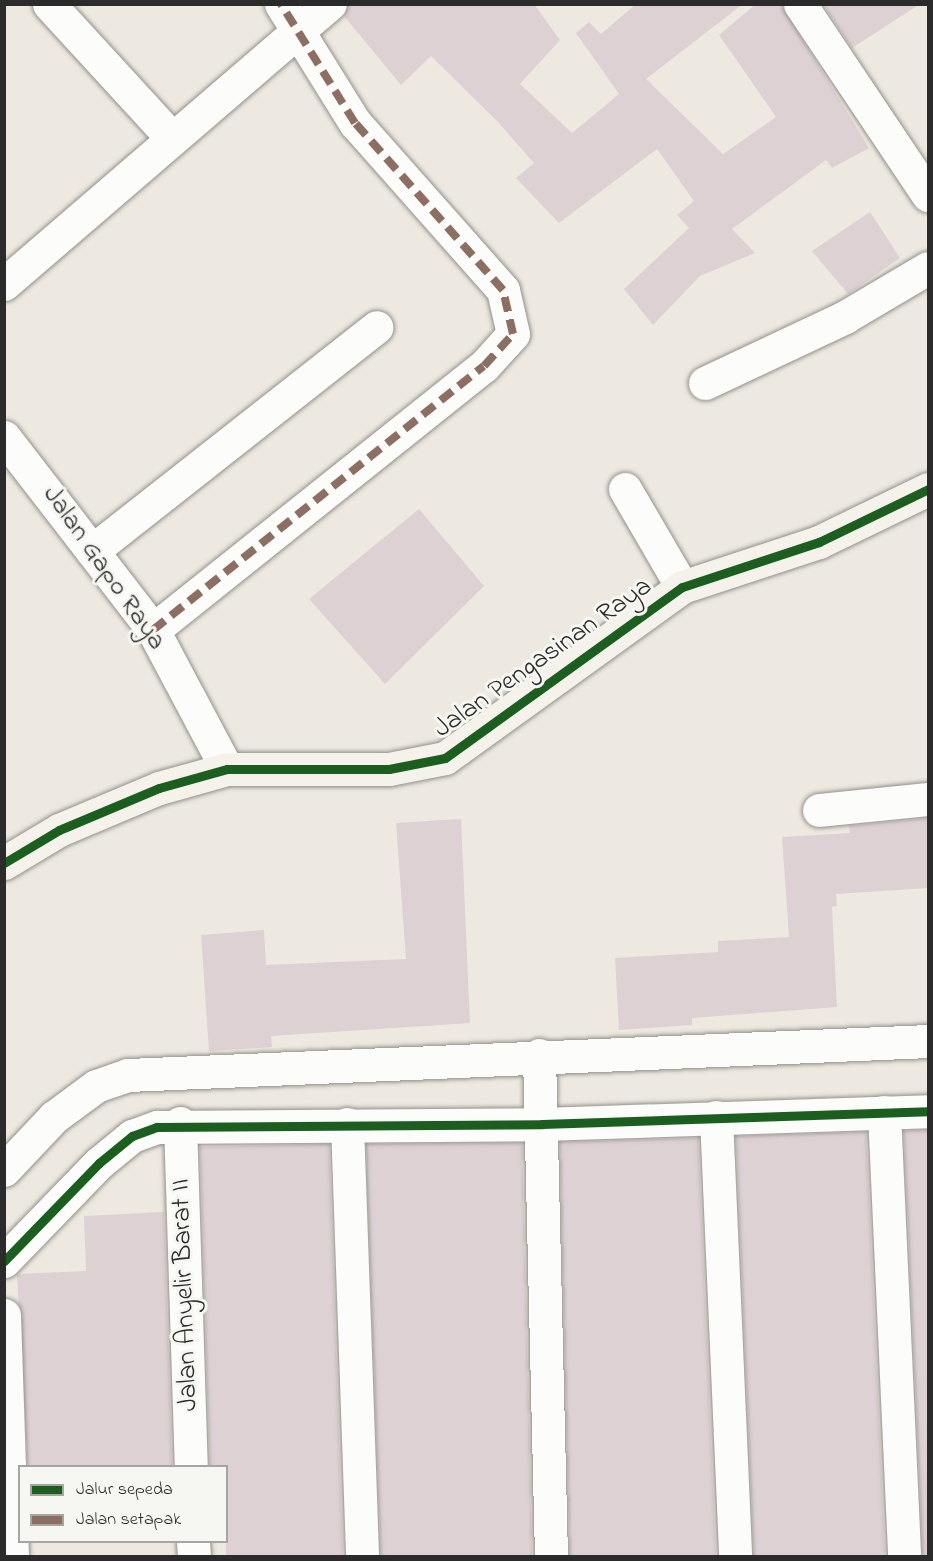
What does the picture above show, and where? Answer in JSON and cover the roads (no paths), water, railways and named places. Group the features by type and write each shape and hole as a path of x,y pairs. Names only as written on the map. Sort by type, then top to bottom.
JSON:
{"street":[{"path":"49,4 171,137"},
{"path":"4,284 171,137 290,17 330,4"},
{"path":"800,4 928,195"},
{"path":"153,630 484,366 513,334 503,290 355,123 290,17"},
{"path":"705,383 845,317 928,268"},
{"path":"92,551 377,327"},
{"name":"Jalan Gapo Raya","path":"4,437 153,630 227,769"},
{"path":"625,489 682,587"},
{"name":"Jalan Pengasinan Raya","path":"4,863 58,830 159,788 227,769 389,769 445,758 682,587 819,542 928,489"},
{"path":"819,810 928,799"},
{"path":"4,1170 54,1117 96,1086 128,1075 539,1055 928,1041"},
{"path":"539,1055 550,1557"},
{"path":"4,1261 132,1136 180,1123 542,1124 928,1111"},
{"path":"884,1112 904,1557"},
{"path":"716,1117 735,1557"},
{"name":"Jalan Anyelir Barat II","path":"180,1123 191,1465"},
{"path":"346,1124 362,1557"},
{"path":"4,1315 12,1557"}]}
